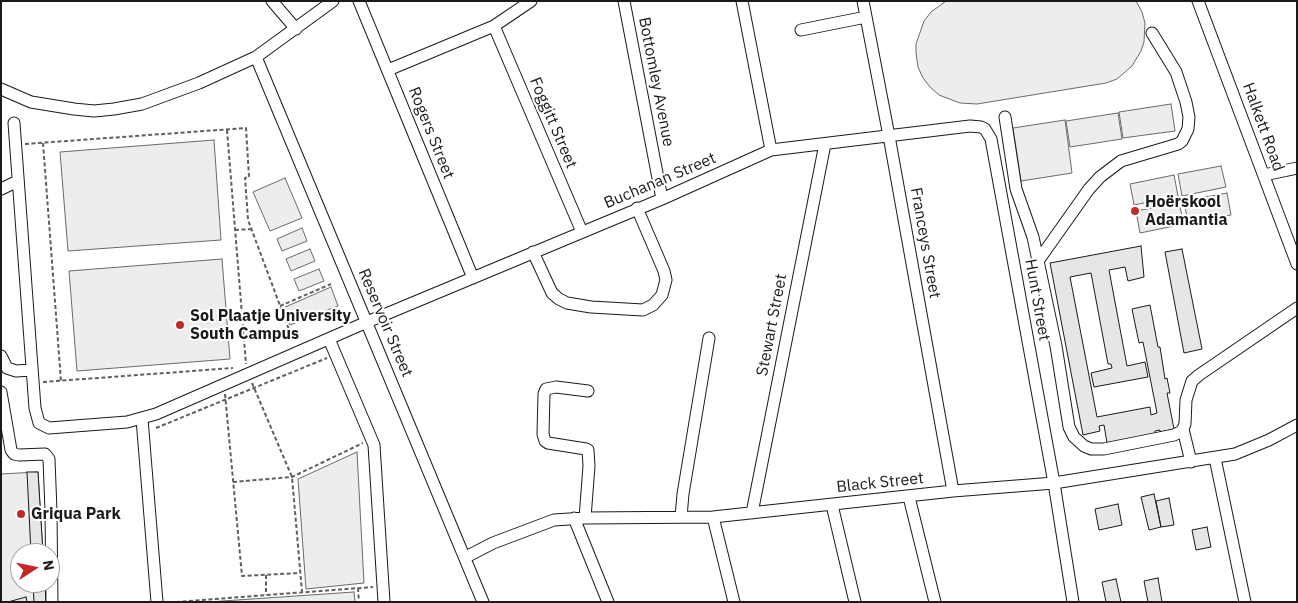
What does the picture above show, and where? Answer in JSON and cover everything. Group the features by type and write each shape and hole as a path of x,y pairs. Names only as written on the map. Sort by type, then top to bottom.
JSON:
{"street":[{"path":"272,1 296,29"},
{"path":"1,89 31,102 52,106 94,110 142,104 173,94 256,57 333,1"},
{"name":"Rogers Street","path":"359,1 473,278"},
{"path":"388,70 494,26 530,1"},
{"name":"Bottomley Avenue","path":"624,1 662,198"},
{"path":"742,1 771,150"},
{"name":"Franceys Street","path":"863,1 952,491"},
{"name":"Halkett Road","path":"1198,1 1297,264"},
{"path":"801,30 866,17"},
{"name":"Foggitt Street","path":"494,26 582,232"},
{"path":"1038,261 1089,189 1100,177 1122,161 1178,144 1182,141 1188,129 1189,117 1186,102 1176,72 1152,33"},
{"name":"Reservoir Street","path":"256,57 466,557 483,602"},
{"path":"1005,117 1016,189 1028,221 1038,261 1056,346 1070,428 1074,438 1091,449 1104,449 1174,435 1183,429"},
{"path":"14,123 34,383"},
{"name":"Buchanan Street","path":"34,383 35,408 39,423 49,428 127,422 142,419 771,150 970,126 981,127"},
{"name":"Hunt Street","path":"981,127 985,129 992,139 1054,483 1073,602"},
{"name":"Stewart Street","path":"752,513 825,144"},
{"path":"1264,175 1297,168"},
{"path":"1,189 18,180"},
{"path":"533,252 552,293 559,299 567,303 591,308 642,310 653,305 662,296 666,280 664,271 637,208"},
{"path":"1191,462 1183,429 1186,400 1192,381 1297,308"},
{"path":"681,517 683,494 709,338"},
{"path":"329,339 374,445 384,602"},
{"path":"1,356 7,368 16,371 32,370"},
{"path":"588,391 556,387 546,389 544,394 543,434 548,443 588,450 589,466 579,518 608,602"},
{"path":"1,392 11,450 14,454 44,454 49,458 52,602"},
{"path":"142,419 157,602"},
{"name":"Black Street","path":"466,557 493,543 541,524 579,518 713,517 952,491 1054,483 1235,454 1250,449 1297,425"},
{"path":"1215,458 1245,602"},
{"path":"909,496 935,602"},
{"path":"832,505 855,602"},
{"path":"713,517 734,602"}],"path":[{"path":"16,145 246,128 249,177 245,178 248,220 298,353"},
{"path":"227,130 246,367"},
{"path":"43,143 62,381"},
{"path":"235,230 252,229"},
{"path":"280,306 332,284"},
{"path":"156,428 336,354"},
{"path":"34,383 236,368"},
{"path":"252,381 292,477 302,592"},
{"path":"224,385 242,576 300,573"},
{"path":"233,482 292,477 371,439"},
{"path":"266,575 266,595"},
{"path":"176,602 383,586"},
{"path":"358,588 359,602"}],"shaded area":[{"path":"946,1 1136,1 1145,23 1144,42 1132,66 1117,79 1106,83 977,104 960,103 939,95 930,87 918,67 916,53 916,44 924,21 931,12"},
{"path":"1171,104 1175,131 1123,138 1119,112"},
{"path":"1118,113 1122,139 1070,147 1066,121"},
{"path":"1065,120 1072,173 1021,181 1013,128"},
{"path":"214,140 221,240 68,251 60,152"},
{"path":"1221,166 1226,187 1182,196 1178,174"},
{"path":"1174,175 1178,196 1134,205 1130,184"},
{"path":"285,178 302,218 270,231 253,192"},
{"path":"1227,193 1231,215 1188,223 1184,201"},
{"path":"1179,203 1184,224 1140,233 1136,211"},
{"path":"302,228 307,241 282,251 277,239"},
{"path":"310,249 315,261 291,271 286,259"},
{"path":"222,259 230,359 77,371 69,271"},
{"path":"319,269 324,281 299,291 294,279"},
{"path":"331,287 338,306 290,325 283,308"},
{"path":"357,452 364,583 306,589 298,479"},
{"name":"Griqua Park","path":"38,472 42,543 10,543 10,593 46,593 46,602 1,602 1,474"},
{"path":"354,592 355,602 208,602"}],"building":[{"path":"1141,246 1144,277 1128,281 1125,267 1109,270 1127,366 1145,362 1148,377 1094,387 1091,373 1112,368 1111,364 1108,364 1091,273 1070,277 1097,417 1150,407 1151,415 1157,413 1143,342 1139,343 1132,309 1150,305 1165,379 1167,378 1170,393 1167,393 1174,429 1160,432 1160,430 1155,431 1155,434 1107,443 1104,425 1099,426 1100,431 1083,435 1050,263"},
{"path":"1182,249 1202,349 1184,353 1165,252"},
{"path":"27,472 38,472 42,543 31,543"},
{"path":"1154,494 1161,527 1149,530 1141,497"},
{"path":"1169,498 1174,525 1161,527 1156,501"},
{"path":"1118,504 1122,525 1099,530 1095,509"},
{"path":"1207,527 1211,547 1196,550 1192,530"},
{"path":"1158,578 1162,602 1148,602 1144,581"},
{"path":"1116,579 1121,602 1106,602 1102,582"},
{"path":"34,593 46,593 46,602 34,602"},
{"path":"26,597 27,602 8,602"}],"place":[{"name":"Hoërskool Adamantia","path":"1135,211"},
{"name":"Sol Plaatje University South Campus","path":"180,325"},
{"name":"Griqua Park","path":"21,514"}]}
